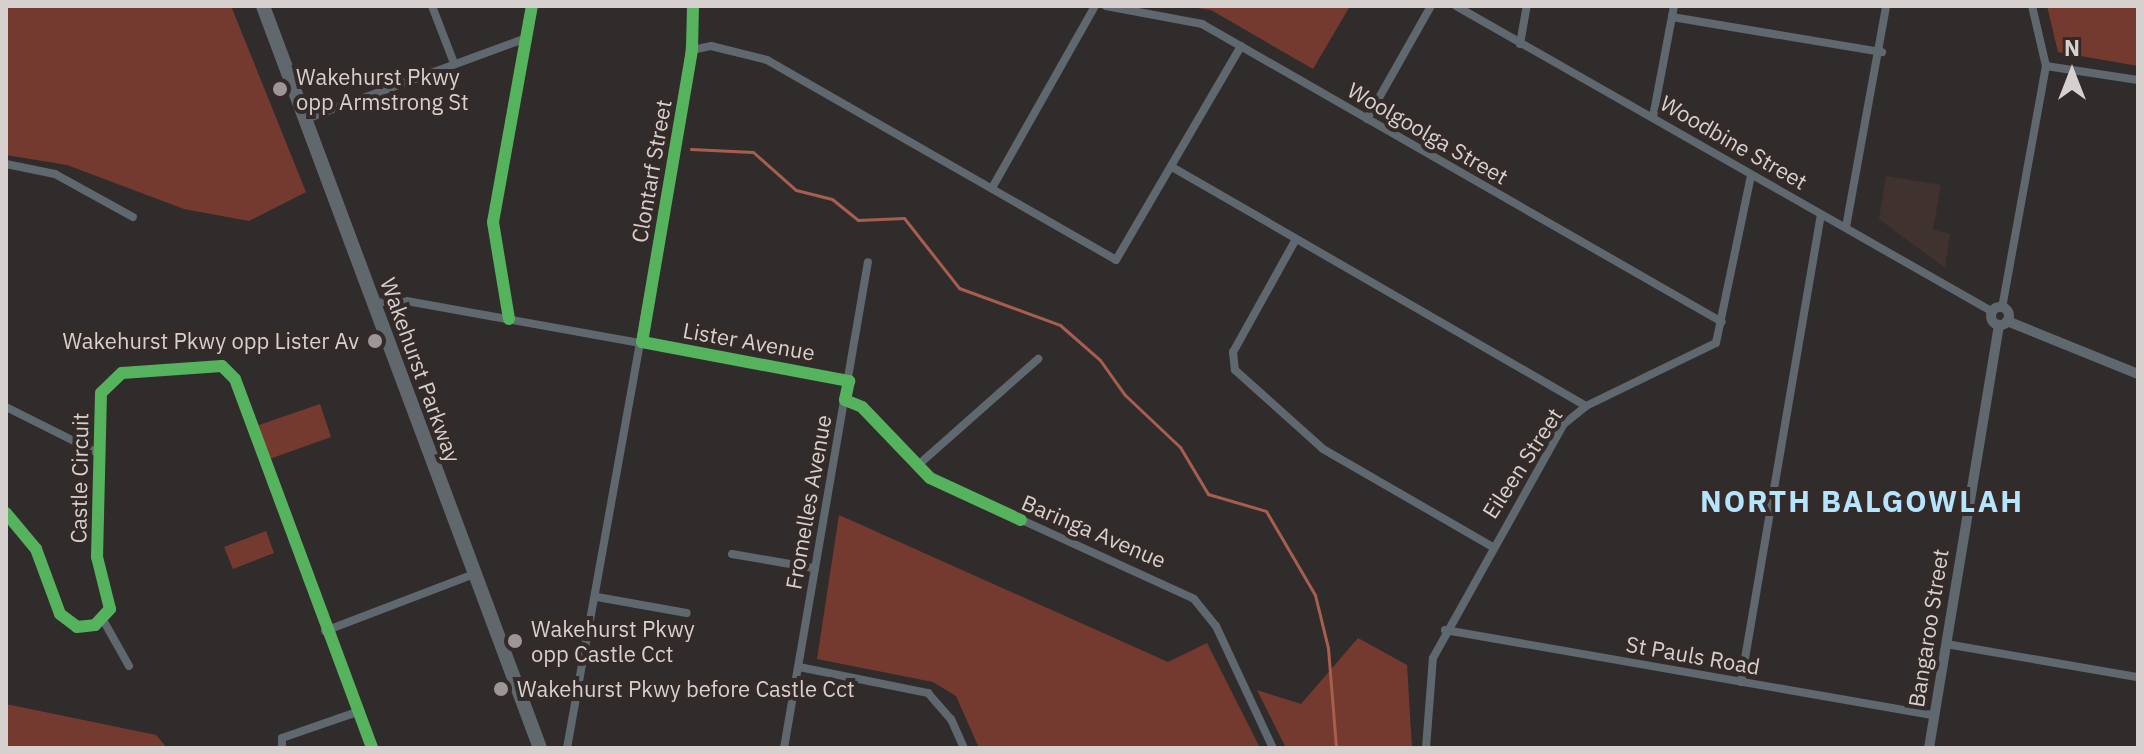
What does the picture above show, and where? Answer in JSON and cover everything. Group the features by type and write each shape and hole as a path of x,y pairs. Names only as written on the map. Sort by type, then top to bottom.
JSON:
{"main road":[{"name":"Wakehurst Parkway","path":"263,6 472,575 540,748"}],"street":[{"path":"432,6 454,63"},
{"path":"509,319 493,222 532,6"},
{"name":"Clontarf Street","path":"567,748 597,597 692,50 693,6"},
{"path":"992,188 1095,6"},
{"name":"Woolgoolga Street","path":"1106,6 1187,20 1241,46 1722,322"},
{"path":"1367,119 1431,6"},
{"name":"Woodbine Street","path":"1456,6 1751,176 1997,310"},
{"path":"1520,44 1527,6"},
{"path":"1653,117 1674,6"},
{"path":"1846,227 1882,52 1886,6"},
{"path":"2032,6 2046,66 1997,310 2003,323 2138,374"},
{"path":"1672,17 1882,52"},
{"path":"306,119 526,38"},
{"path":"692,50 711,46 767,60 1116,260 1241,46"},
{"path":"2046,66 2138,80"},
{"path":"6,164 55,174 133,217"},
{"path":"1172,167 1586,406"},
{"name":"Eileen Street","path":"1426,748 1426,693 1445,630 1564,424 1586,406 1711,347 1722,322 1751,176"},
{"path":"1741,682 1821,215"},
{"path":"1296,239 1232,362 1240,378 1323,449 1491,546"},
{"name":"Fromelles Avenue","path":"784,748 868,262"},
{"name":"Lister Avenue","path":"374,303 401,300 849,381"},
{"name":"Bangaroo Street","path":"1929,748 2003,323"},
{"path":"917,466 1038,359"},
{"name":"Castle Circuit","path":"6,513 36,549 60,614 77,627 102,618 110,609 97,557 101,393 108,380 222,366 235,379 325,631"},
{"name":"Baringa Avenue","path":"845,400 862,407 917,466 951,489 1194,599 1216,626 1273,748"},
{"path":"6,407 100,454"},
{"path":"732,554 813,568"},
{"path":"372,748 354,713 325,631 472,575"},
{"path":"597,597 687,613"},
{"path":"102,618 129,666"},
{"name":"St Pauls Road","path":"1445,630 1934,715"},
{"path":"1946,644 2138,677"},
{"path":"799,667 928,693 951,719 964,748"},
{"path":"282,748 282,738 354,713"}],"shaded area":[{"path":"6,6 231,6 306,192 249,221 184,209 67,165 6,155"},
{"path":"1350,6 1313,69 1211,10 1190,7"},
{"path":"2047,6 2138,6 2138,66 2058,52"},
{"path":"1886,176 1941,185 1933,230 1950,234 1945,268 1879,219"},
{"path":"320,404 331,437 264,461 253,427"},
{"path":"839,515 1168,662 1207,643 1260,748 979,748 956,696 933,682 817,659"},
{"path":"266,531 274,553 233,569 224,547"},
{"path":"1358,638 1407,665 1412,748 1286,748 1257,690 1301,704"},
{"path":"6,704 156,735 167,748 6,748"}],"waterway":[{"path":"691,149 753,152 796,190 832,199 858,220 904,218 959,288 1060,325 1100,360 1125,395 1180,447 1208,494 1266,511 1315,595 1328,648 1336,748"}],"cycle path":[{"path":"509,319 493,222 532,6"},
{"path":"693,6 692,50 642,342 849,381 845,400 862,407 930,478 1021,520"},
{"path":"6,513 36,549 60,614 77,627 95,625 110,609 97,557 101,393 122,373 222,366 235,379 372,748"}],"place":[{"name":"Wakehurst Pkwy opp Armstrong St","path":"280,89"},
{"name":"Wakehurst Pkwy opp Lister Av","path":"375,341"},
{"name":"Wakehurst Pkwy opp Castle Cct","path":"515,641"},
{"name":"Wakehurst Pkwy before Castle Cct","path":"501,689"}],"district":[{"name":"NORTH BALGOWLAH","path":"1862,501"}]}
